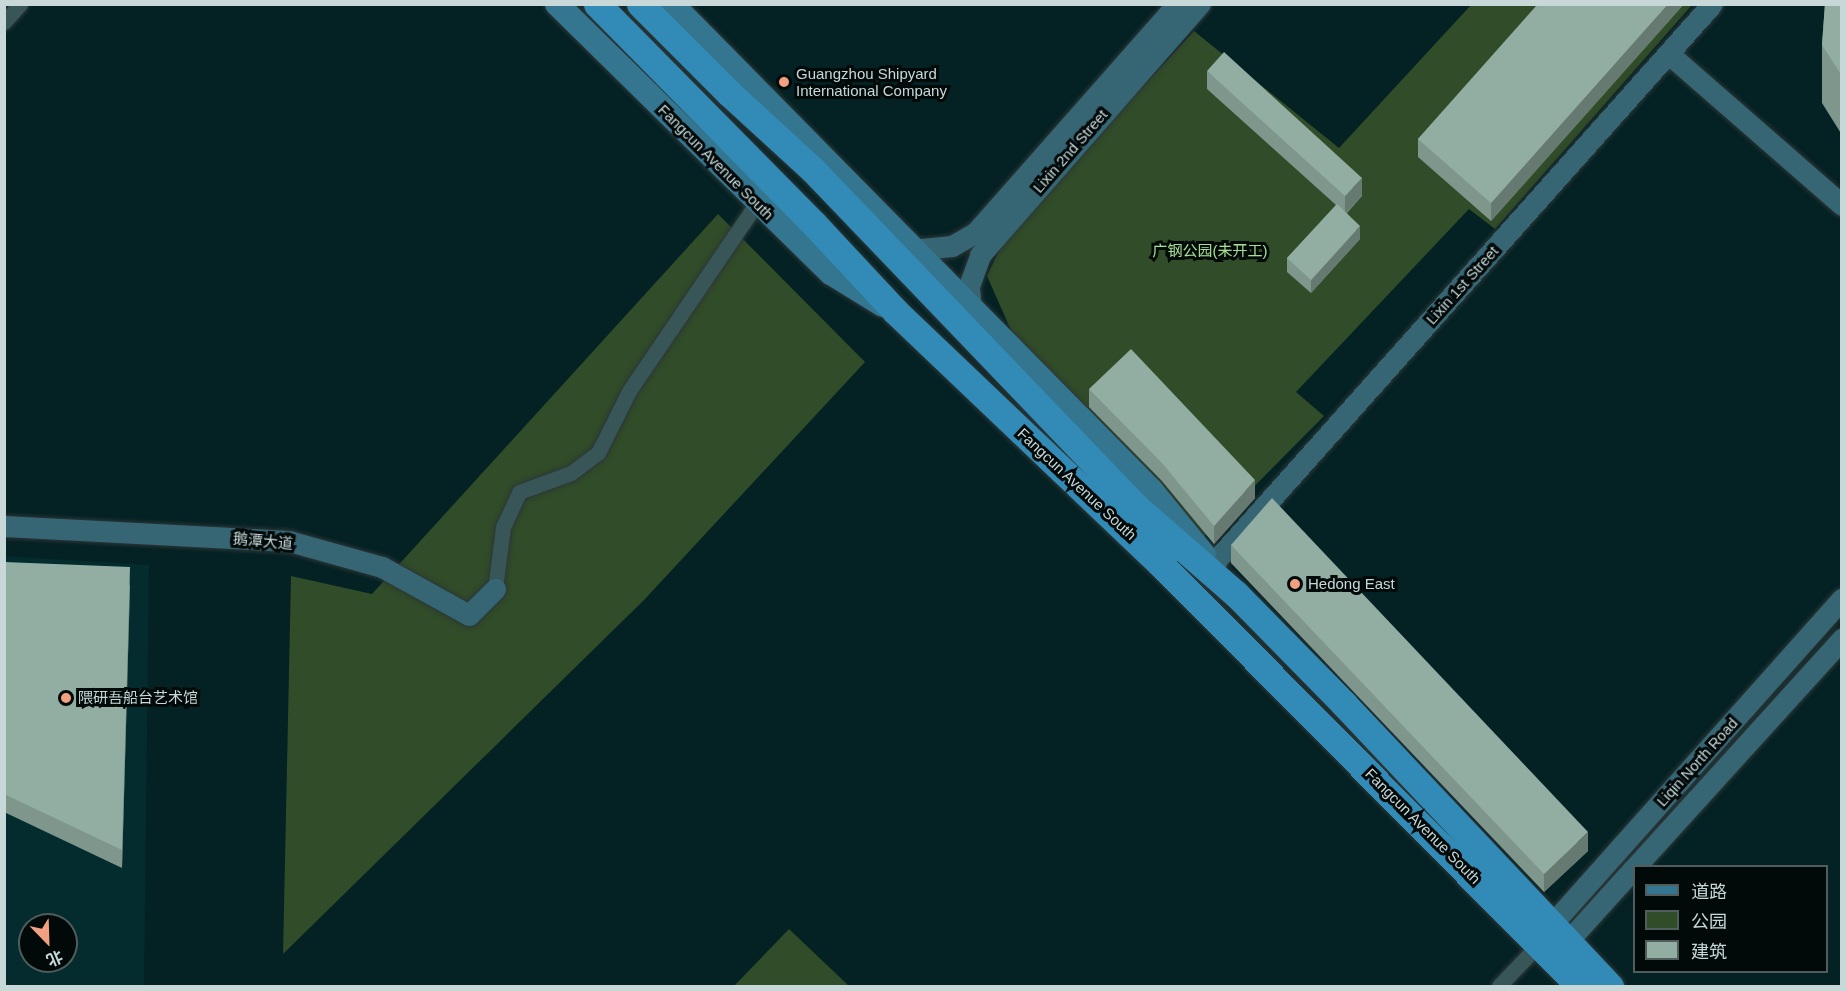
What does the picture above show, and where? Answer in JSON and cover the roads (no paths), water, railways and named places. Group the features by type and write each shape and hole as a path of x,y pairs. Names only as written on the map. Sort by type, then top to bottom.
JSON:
{"highway":[{"path":"597,4 814,224 895,312"},
{"path":"640,4 729,93 812,169 1135,507 1236,594"},
{"name":"Fangcun Avenue South","path":"895,312 1553,936"},
{"name":"Fangcun Avenue South","path":"1236,594 1553,936 1584,975 1610,987"}],"main road":[{"name":"Fangcun Avenue South","path":"557,4 757,203 831,273 895,312"},
{"name":"Fangcun Avenue South","path":"672,4 971,310 1152,491 1236,594"}],"street":[{"path":"4,22 20,4"},
{"name":"Lixin 2nd Street","path":"912,250 952,246 976,232 1177,4"},
{"name":"Lixin 2nd Street","path":"971,310 969,286 980,255 1200,4"},
{"name":"Lixin 1st Street","path":"1212,565 1712,4"},
{"path":"1669,54 1842,205"},
{"path":"495,589 503,527 519,492 571,473 598,453 629,391 757,203"},
{"name":"鹅潭大道","path":"4,526 290,541 382,567 469,615 495,589"},
{"name":"Liqin North Road","path":"1553,936 1842,599"},
{"name":"Liqin North Road","path":"1637,865 1842,639"},
{"name":"Liqin North Road","path":"1553,936 1633,869"},
{"path":"1499,987 1553,936"},
{"name":"Fangcun Avenue South","path":"1584,975 1626,987"}],"place":[{"name":"Guangzhou Shipyard International Company","path":"784,82"},
{"name":"Hedong East","path":"1295,584"},
{"name":"隈研吾船台艺术馆","path":"66,698"}],"park label":[{"name":"广钢公园(未开工)","path":"1210,251"}]}
